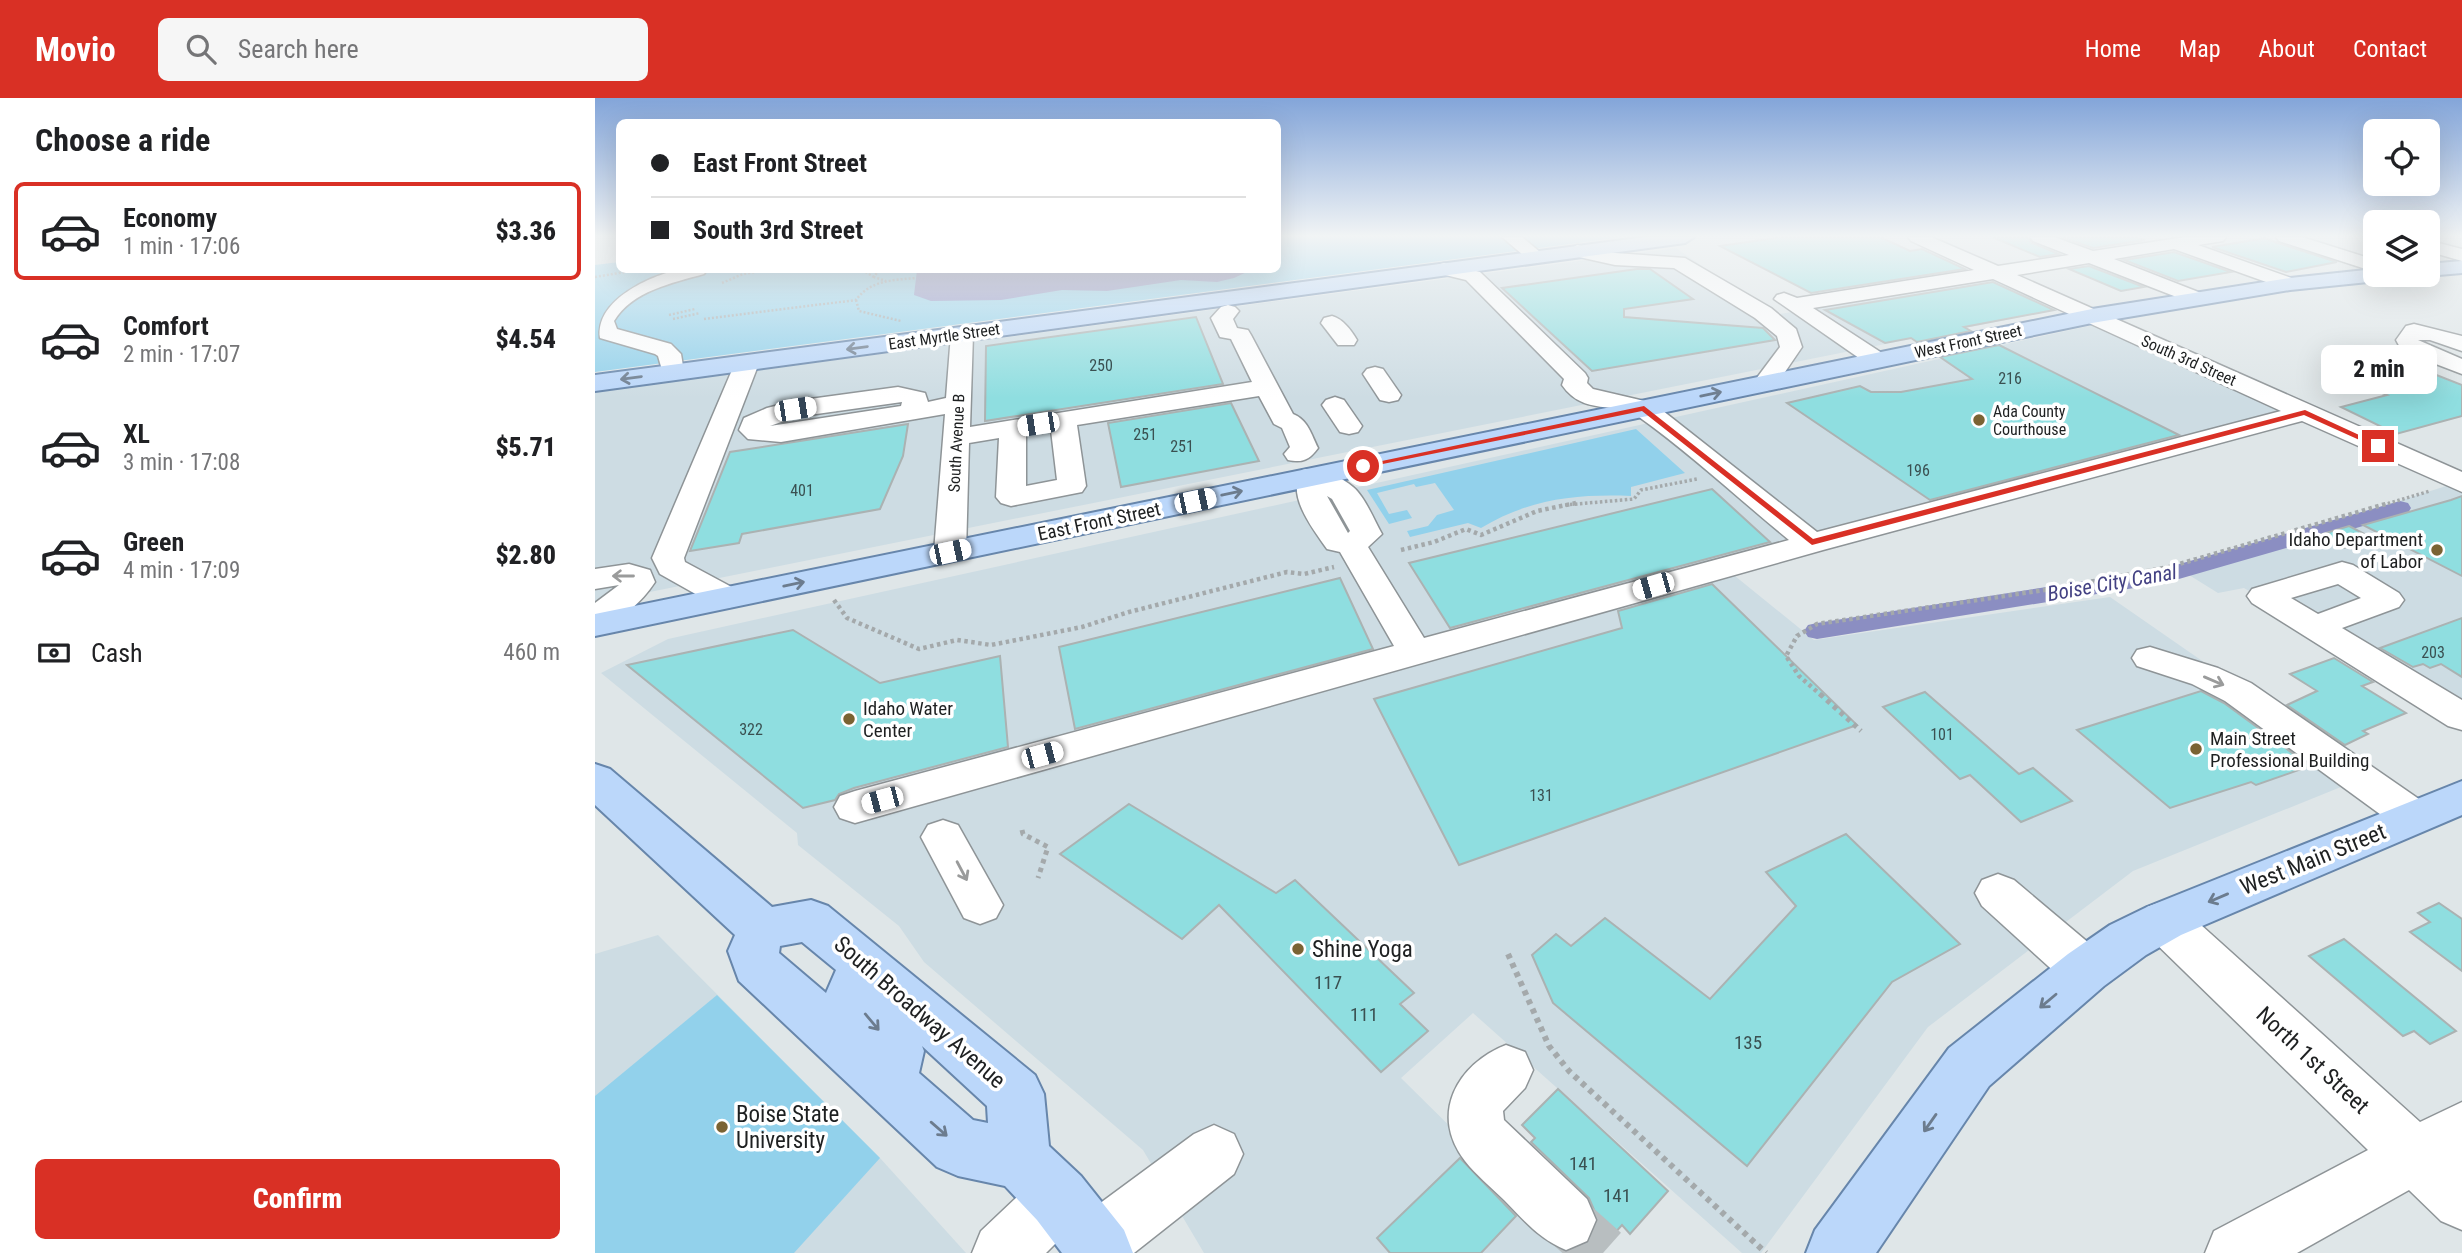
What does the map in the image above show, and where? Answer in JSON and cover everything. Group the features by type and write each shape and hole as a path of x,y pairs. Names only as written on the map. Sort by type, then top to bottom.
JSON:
{"main road":[{"name":"East Myrtle Street","path":"595,383 962,334 1226,305 1312,291"},
{"name":"West Front Street","path":"1644,408 2092,316 2249,291"},
{"name":"East Front Street","path":"595,625 950,552 1305,465 1644,408"},
{"path":"595,645 640,626 727,598"},
{"path":"595,780 763,929 753,951 757,965 958,1146 1070,1214"},
{"name":"West Main Street","path":"1838,1253 1969,1067 2086,970 2128,940 2164,921 2462,797"},
{"name":"South Broadway Avenue","path":"763,929 811,920 1015,1094 1070,1214"},
{"path":"870,968 852,989 853,1000 896,1051 888,1084"}],"street":[{"path":"642,291 620,299 607,311 603,321 608,333 663,349 669,354 672,372"},
{"path":"1485,291 1576,378 1574,385 1584,394 1599,400 1644,408 1812,542"},
{"path":"1726,291 1763,313 1788,334 1791,347 1765,383"},
{"path":"1771,291 1877,360"},
{"path":"1794,304 1876,291"},
{"name":"South 3rd Street","path":"2037,291 2305,412 2432,479 2462,483"},
{"path":"2178,291 2199,299"},
{"path":"1226,305 1222,318 1228,332 1240,335 1267,387 1283,419 1275,427 1286,451 1305,465 1312,499 1346,554 1415,652"},
{"path":"2462,344 2414,331 2407,340 2410,345 2462,367"},
{"name":"South Avenue B","path":"950,552 962,334"},
{"path":"727,598 671,567 668,558 747,363"},
{"path":"1375,374 1389,395"},
{"path":"957,437 1267,387"},
{"path":"912,412 916,398 910,394 898,394 776,413 753,424 752,430 757,433 781,433 912,412 958,404"},
{"path":"1335,405 1349,426"},
{"path":"855,807 1812,542 2305,412"},
{"path":"1013,428 1011,497 1072,486 1063,420"},
{"path":"2432,479 2462,458"},
{"path":"595,579 629,574 638,577 639,582 632,591 595,619"},
{"path":"2314,627 2462,717"},
{"path":"2150,658 2204,676 2238,692 2414,817"},
{"path":"943,837 980,905"},
{"path":"1999,893 2086,970"},
{"name":"North 1st Street","path":"2164,921 2438,1143 2462,1200"},
{"path":"1506,1070 1479,1097 1474,1108 1475,1125 1484,1140 1566,1220"},
{"path":"2235,1253 2438,1143"},
{"path":"1003,1253 1070,1214 1214,1154"}],"path":[{"path":"704,319 856,300 863,291"},
{"path":"856,300 859,312 891,317 906,323"},
{"path":"695,309 671,317 700,313"},
{"path":"1401,550 1434,542 1466,529 1481,535 1509,520 1553,505 1585,499 1634,499 1641,490 1697,479"},
{"path":"1861,731 1799,676 1786,656 1788,645 1796,634 1817,624 2051,589 2169,567 2432,479"},
{"path":"834,600 847,618 919,649 957,640 991,645 1082,627 1129,612 1287,572 1304,573 1346,554"},
{"path":"1022,830 1023,834 1048,847 1038,878"},
{"path":"1509,954 1549,1046 1569,1071 1766,1253"}],"shaded area":[{"path":"595,291 1213,291 595,372"},
{"path":"914,291 1057,291 1001,300 931,301 914,295"},
{"path":"1354,291 1739,291 1774,315 1923,291 2022,291 2060,309 595,603 595,392"},
{"path":"2098,324 2304,420 1869,537 1735,576 1814,640 2110,597 2368,776 2133,871 1928,1027 1761,1253 1742,1253 1473,1013 1401,1078 1578,1253 1204,1253 1143,1150 924,962 899,926 798,845 797,833 601,673 668,639"},
{"path":"1636,429 1685,473 1631,487 1631,496 1553,500 1517,510 1481,528 1468,523 1410,537 1407,531 1428,526 1437,515 1454,510 1435,483 1416,487 1414,484 1377,493 1389,514 1407,510 1412,518 1389,524 1367,490"},
{"path":"2462,481 2462,718 2244,588 2218,593 2181,570"},
{"name":"Boise State University","path":"658,935 880,1158 966,1253 595,1253 595,954"},
{"name":"Boise State University","path":"717,995 880,1158 794,1253 595,1253 595,1096"}],"building":[{"path":"1505,291 1681,291 1693,299 1624,309 1624,317 1763,328 1775,340 1592,371"},
{"path":"1940,291 2012,291 2054,310 1964,327 1971,331 1917,342 1911,338 1885,343 1825,310"},
{"path":"1196,317 1223,384 985,421 986,346"},
{"name":"Ada County Courthouse","path":"1999,345 2179,435 1930,500 1787,403 1860,386 1871,392 1901,392 1972,379 1940,357"},
{"path":"2406,363 2462,385 2462,416 2396,434 2341,407 2387,395 2377,391 2384,389 2354,376"},
{"path":"1231,403 1259,461 1121,487 1108,423"},
{"path":"908,424 903,456 880,509 742,534 739,543 690,551 730,452"},
{"path":"1712,489 1770,542 1450,628 1409,563"},
{"name":"Idaho Department of Labor","path":"2462,496 2462,576 2363,525 2451,500"},
{"path":"2349,526 2374,539 2344,548 2319,535"},
{"path":"1340,578 1373,649 1075,729 1059,647"},
{"path":"1712,584 1857,725 1459,865 1374,699 1622,628 1618,611"},
{"path":"2462,618 2462,677 2441,664 2430,668 2423,664 2413,667 2380,648"},
{"name":"Idaho Water Center","path":"793,630 880,683 1000,656 1008,747 854,788 839,794 835,800 803,808 627,665"},
{"path":"2334,658 2373,682 2362,686 2406,713 2363,731 2368,734 2345,745 2287,705 2317,691 2290,674"},
{"name":"Main Street Professional Building","path":"2201,691 2224,703 2310,766 2256,785 2251,782 2170,808 2077,730"},
{"path":"1925,692 2019,774 2033,768 2072,801 2021,822 1970,775 1960,779 1883,707"},
{"path":"1129,804 1276,893 1295,880 1414,993 1400,1004 1428,1031 1381,1072 1219,905 1182,939 1060,854"},
{"path":"1846,834 1960,944 1892,982 1747,1166 1553,1003 1532,955 1556,934 1571,946 1605,918 1710,999 1796,906 1766,872"},
{"path":"2439,903 2462,919 2462,971 2410,932 2430,922 2418,913"},
{"path":"2344,939 2456,1031 2430,1044 2414,1031 2403,1036 2309,956"},
{"path":"1558,1089 1668,1191 1630,1234 1622,1225 1604,1245 1593,1234 1598,1219 1589,1198 1531,1142 1535,1138 1522,1125"},
{"path":"1460,1158 1516,1216 1481,1253 1390,1253 1377,1238"}],"waterway":[{"name":"Boise City Canal","path":"1817,631 2165,576 2400,508"}],"tunnel":[{"path":"1566,1220 1603,1253"}],"place":[{"name":"Ada County Courthouse","path":"1979,420"},
{"name":"Idaho Department of Labor","path":"2437,550"},
{"name":"Idaho Water Center","path":"849,719"},
{"name":"Main Street Professional Building","path":"2196,749"},
{"name":"Shine Yoga","path":"1298,949"},
{"name":"Boise State University","path":"722,1127"}],"route":[{"path":"1363,466 1644,408 1812,542 2305,412 2378,446"}]}
